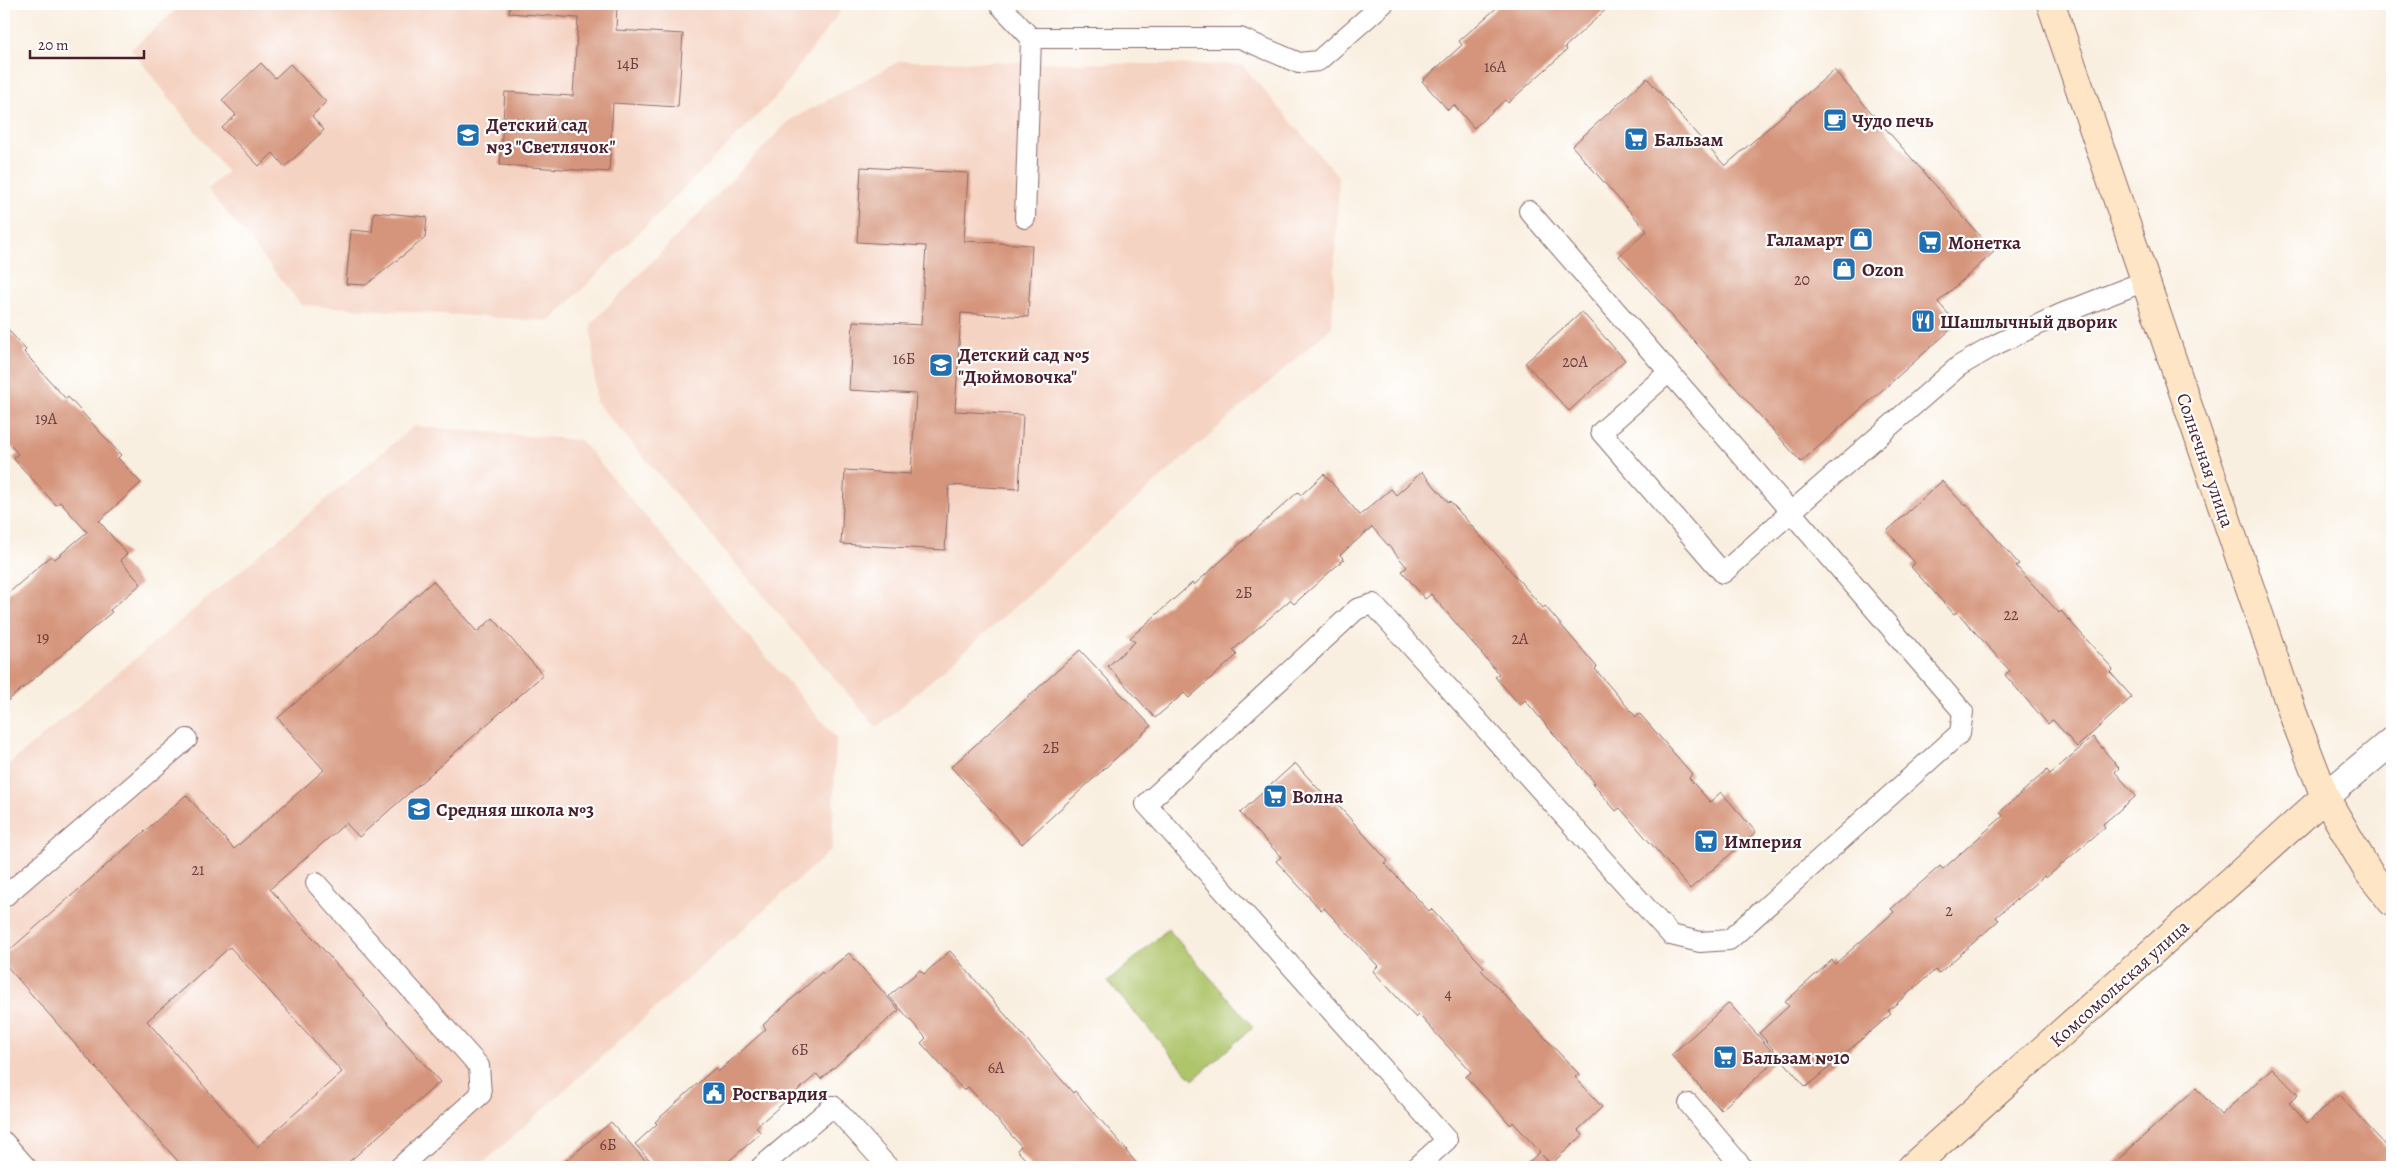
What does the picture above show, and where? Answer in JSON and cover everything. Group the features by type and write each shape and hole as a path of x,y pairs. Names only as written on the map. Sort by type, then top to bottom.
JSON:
{"street":[{"name":"Солнечная улица","path":"2051,4 2293,714 2324,797 2369,873 2392,902"},
{"path":"2324,797 2392,741"},
{"name":"Комсомольская улица","path":"1912,1167 2324,797"}],"lane":[{"path":"999,4 1031,38 1025,218"},
{"path":"1031,38 1240,38 1299,63 1318,61 1383,4"},
{"path":"1417,1167 1447,1140 1146,804 1358,609 1373,604 1671,935 1700,942 1730,940 1960,733 1963,712 1529,211"},
{"path":"1669,372 1601,432 1723,573 1959,366 1997,344 2053,318 2145,281"},
{"path":"4,897 187,739"},
{"path":"316,883 479,1066 482,1094 400,1167"},
{"path":"1689,1104 1742,1167"},
{"path":"761,1167 833,1106 888,1167"},
{"path":"4,1142 26,1167"}],"shaded area":[{"name":"Детский сад №3 \"Светлячок\"","path":"183,4 846,4 776,97 550,321 301,305 208,189 227,172 131,49"},
{"name":"Детский сад №5 \"Дюймовочка\"","path":"900,61 1242,65 1339,177 1332,327 877,728 596,402 591,324 790,120"},
{"name":"Средняя школа №3","path":"414,426 580,440 836,738 832,849 479,1167 4,1167 4,768"}],"green space":[{"path":"1168,929 1253,1027 1193,1080 1108,982"}],"building":[{"path":"510,4 617,4 616,30 683,34 678,107 613,103 609,172 500,165 505,92 573,96 578,18 509,13"},
{"path":"1501,4 1621,4 1615,9 1611,5 1565,47 1567,50 1508,103 1505,100 1474,128 1454,105 1448,110 1422,81 1462,45 1459,41"},
{"path":"261,63 275,78 290,64 326,102 312,116 324,130 285,167 273,153 259,166 222,128 236,115 222,100"},
{"path":"1834,70 1994,252 1938,302 1957,324 1801,462 1619,256 1647,231 1572,146 1647,78 1725,166"},
{"path":"861,167 968,173 964,241 1032,245 1028,317 961,313 955,411 1023,415 1019,489 949,485 945,550 841,544 845,470 911,474 916,394 849,390 853,321 921,325 926,246 857,242"},
{"path":"374,212 427,217 425,238 366,285 346,284 351,230 372,232"},
{"path":"1582,312 1625,360 1569,411 1525,363"},
{"path":"4,325 26,350 24,352 66,399 68,397 121,455 118,458 141,483 99,521 127,554 120,560 141,584 110,610 112,612 4,704 4,605 7,602 4,597 51,556 55,559 87,532 60,502 56,505 13,458 18,454 4,438"},
{"path":"1422,472 1449,503 1450,501 1543,608 1545,606 1597,667 1595,669 1636,717 1640,714 1692,774 1689,778 1710,802 1721,792 1756,832 1690,889 1620,808 1616,811 1593,784 1595,783 1525,700 1520,705 1495,677 1499,674 1431,594 1425,599 1402,571 1407,567 1372,527 1340,555 1344,559 1294,604 1290,600 1233,650 1237,655 1189,698 1184,693 1155,718 1108,666 1135,642 1130,638 1192,583 1194,585 1298,492 1301,495 1324,474 1360,515 1391,489 1396,495"},
{"path":"1942,481 1964,505 1966,504 2019,564 2016,566 2059,613 2061,611 2113,669 2110,672 2132,697 2077,747 2053,720 2048,724 2005,675 2010,671 1957,612 1954,614 1911,567 1915,563 1887,531"},
{"path":"433,581 477,632 493,618 543,675 359,837 346,823 270,889 440,1082 343,1167 183,1167 4,963 4,955 186,795 234,849 324,770 278,718","holes":["230,947 342,1072 257,1147 147,1021"]},
{"path":"1080,650 1151,726 1022,844 951,767"},
{"path":"2093,737 2119,768 2115,772 2136,796 2103,824 2105,827 2046,878 2044,876 1996,917 1999,920 1938,974 1935,970 1888,1011 1891,1014 1806,1087 1759,1033 1789,1006 1785,1002 1832,960 1835,964 1894,912 1891,909 1940,866 1943,869 2003,816 2000,812 2047,770 2050,774"},
{"path":"1295,763 1333,805 1336,803 1388,861 1385,864 1429,911 1431,909 1484,967 1481,970 1579,1074 1575,1077 1602,1107 1578,1130 1583,1135 1551,1164 1542,1155 1553,1167 1523,1167 1540,1152 1513,1122 1511,1125 1466,1077 1471,1072 1419,1015 1416,1018 1373,971 1378,966 1324,908 1321,910 1276,861 1281,857 1240,813"},
{"path":"950,951 1140,1167 1032,1167 1017,1150 1021,1146 968,1087 964,1091 921,1043 926,1038 889,996 920,970 924,974"},
{"path":"849,953 899,1010 821,1079 817,1074 756,1127 761,1133 722,1167 656,1167 635,1144 657,1124 655,1122 715,1068 718,1072 766,1029 763,1025 822,972 824,974"},
{"name":"Бальзам №10","path":"1729,1003 1778,1058 1721,1110 1671,1055"},
{"path":"2272,1068 2298,1095 2289,1103 2307,1123 2339,1095 2392,1152 2392,1167 2110,1167 2196,1088 2221,1115"},
{"path":"611,1122 651,1167 559,1167"}],"place":[{"name":"Чудо печь","path":"1835,120"},
{"name":"Детский сад №3 \"Светлячок\"","path":"468,135"},
{"name":"Бальзам","path":"1636,139"},
{"name":"Галамарт","path":"1861,239"},
{"name":"Монетка","path":"1930,242"},
{"name":"Ozon","path":"1844,269"},
{"name":"Шашлычный дворик","path":"1923,321"},
{"name":"Детский сад №5 \"Дюймовочка\"","path":"941,365"},
{"name":"Волна","path":"1275,796"},
{"name":"Средняя школа №3","path":"419,809"},
{"name":"Империя","path":"1706,841"},
{"name":"Бальзам №10","path":"1725,1057"},
{"name":"Росгвардия","path":"714,1093"}]}
